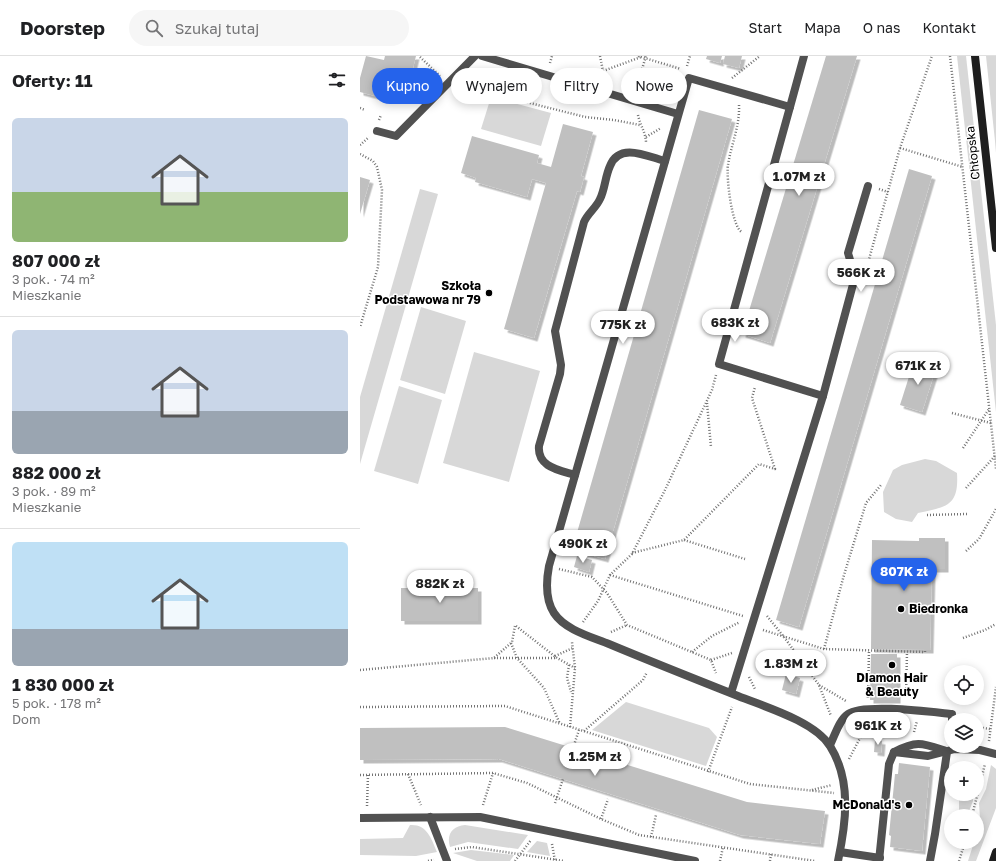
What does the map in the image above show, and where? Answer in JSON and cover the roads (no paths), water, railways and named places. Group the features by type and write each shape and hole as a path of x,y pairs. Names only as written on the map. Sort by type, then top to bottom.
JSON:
{"main road":[{"name":"Chłopska","path":"975,56 996,248"},
{"path":"993,861 996,852"}],"street":[{"path":"377,131 396,136 475,56"},
{"path":"482,56 678,114"},
{"path":"804,56 719,364 823,396"},
{"path":"790,107 689,78 664,161 546,581 550,604 560,620 578,631 792,718 816,732 830,745 839,765 844,782 845,811 838,861"},
{"path":"575,475 546,465 538,452 538,446 560,374 561,365 555,331 584,222 587,215 600,199 610,165 619,154 627,152 638,153 664,161"},
{"path":"734,694 823,396 855,277 848,253 868,186"},
{"path":"830,745 848,714 859,710 905,710 944,713"},
{"path":"840,852 879,859 890,764 894,752 928,756 944,751"},
{"path":"984,751 996,754"},
{"path":"930,861 951,753"},
{"path":"428,817 446,859"},
{"path":"363,818 480,817 696,861"}],"place":[{"name":"Szkoła Podstawowa nr 79","path":"489,293"},
{"name":"Biedronka","path":"901,609"},
{"name":"DIamon Hair & Beauty","path":"892,665"},
{"name":"McDonald's","path":"909,805"}]}
